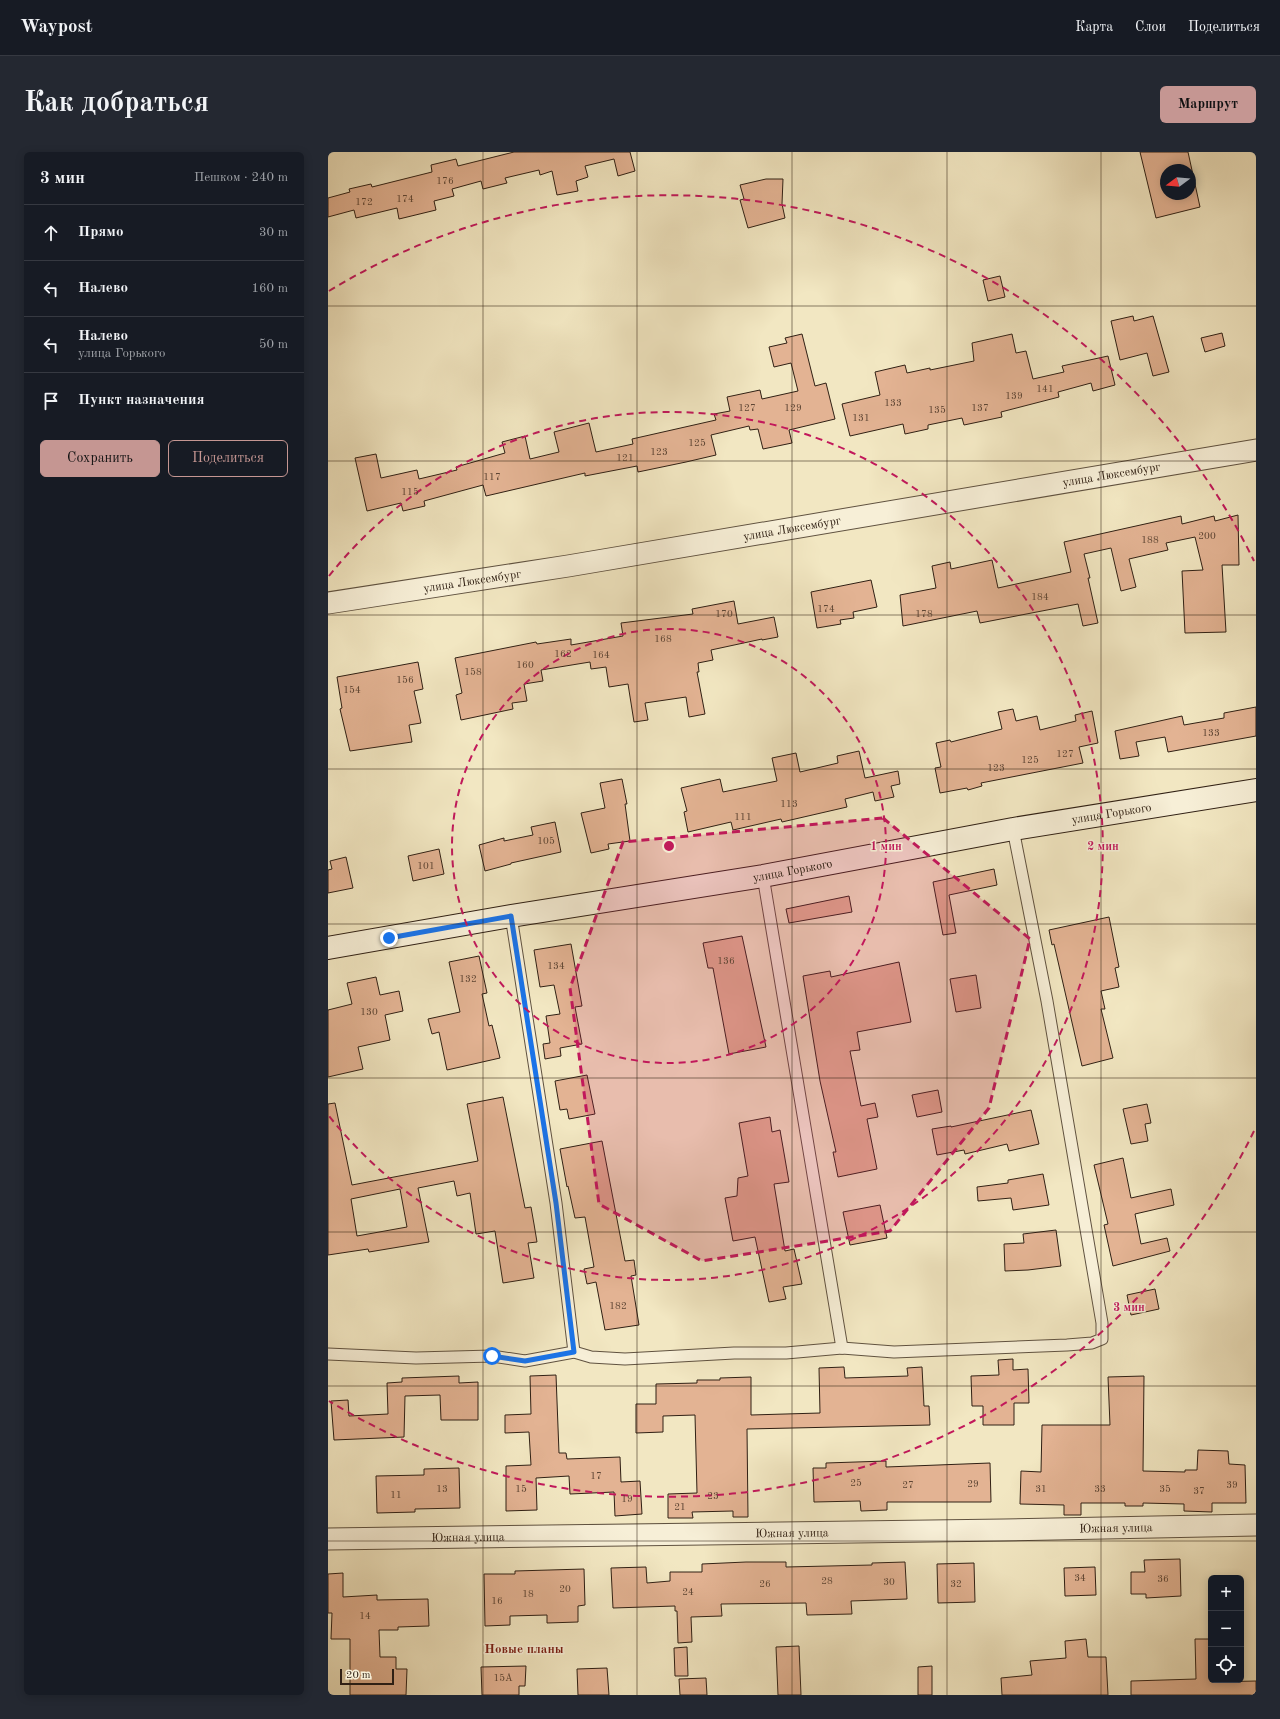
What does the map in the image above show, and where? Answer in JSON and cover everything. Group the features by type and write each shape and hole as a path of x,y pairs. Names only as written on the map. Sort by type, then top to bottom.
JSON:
{"street":[{"name":"улица Люксембург","path":"328,603 568,566 1256,450"},
{"name":"улица Горького","path":"328,948 511,916 763,876 1013,829 1256,790"},
{"name":"Южная улица","path":"328,1538 1012,1530 1256,1525"}],"lane":[{"path":"328,1354 416,1358 492,1356 525,1361 574,1352 591,1357 626,1359 734,1353 786,1353 842,1348 894,1352 1067,1345 1092,1343 1102,1339 1102,1323 1048,1009 1013,829"},
{"path":"763,876 842,1348"},
{"path":"511,916 556,1203 574,1352"}],"highlighted area":[{"path":"883,818 1030,939 989,1108 890,1231 702,1261 599,1204 570,988 623,842"}],"building":[{"path":"514,152 630,152 635,171 618,176 614,159 585,166 588,177 576,181 578,191 557,195 552,171 540,175 539,170 505,178 507,183 483,189 481,181 452,189 454,196 434,201 436,210 399,219 397,208 356,218 354,210 328,217 328,198 350,192 349,189 371,184 372,187 432,172 431,165 456,159 458,166"},
{"path":"1140,152 1188,152 1191,164 1160,164 1160,200 1196,200 1196,189 1200,207 1156,218"},
{"path":"766,179 783,179 782,204 785,218 748,228 740,200 744,199 740,185"},
{"path":"1000,276 1005,297 988,301 983,280"},
{"path":"1133,316 1134,321 1153,316 1169,372 1153,376 1147,353 1120,360 1111,321"},
{"path":"1222,333 1225,346 1205,352 1201,338"},
{"path":"802,334 815,386 826,383 835,419 789,430 792,443 763,449 758,429 750,430 749,426 711,435 716,455 686,462 638,472 637,466 585,476 585,473 486,496 483,485 424,501 425,506 403,511 401,503 367,511 355,458 376,454 381,478 417,470 419,479 457,470 456,467 505,453 502,442 525,436 530,459 559,452 554,432 589,423 596,452 633,444 632,439 716,420 714,414 730,411 727,397 760,390 762,399 798,391 791,363 774,367 769,347 787,343 785,338"},
{"path":"1012,334 1016,353 1026,351 1033,379 1064,372 1062,366 1108,356 1115,385 1093,391 1091,383 1058,392 1059,397 1001,412 1002,417 964,425 962,418 928,425 928,429 905,434 903,424 850,436 842,404 880,395 875,372 905,365 907,373 974,361 972,343"},
{"path":"1238,515 1239,565 1222,565 1226,632 1185,633 1182,571 1203,570 1195,537 1166,543 1168,550 1129,559 1136,587 1121,591 1111,548 1084,554 1098,623 1083,626 1078,604 980,623 977,611 903,626 900,595 936,588 932,566 950,562 951,569 992,560 998,588 1071,572 1064,542 1181,516 1182,524 1214,516 1215,521"},
{"path":"871,580 877,607 853,612 854,618 840,620 841,624 817,628 811,592"},
{"path":"734,601 738,624 774,617 778,637 711,650 713,660 698,663 699,672 697,672 705,714 689,717 686,697 645,703 648,720 634,722 628,684 609,687 606,667 591,669 590,662 541,670 543,681 524,684 527,701 512,703 513,709 461,720 456,695 462,693 455,658 536,642 537,644 571,639 571,645 623,636 621,623 693,614 692,609"},
{"path":"418,662 423,689 414,691 421,723 409,725 412,742 350,751 340,709 342,708 337,677"},
{"path":"1256,707 1256,736 1168,752 1165,737 1136,742 1139,756 1120,759 1115,731 1182,716 1184,725 1224,718 1224,713"},
{"path":"1013,709 1016,721 1037,716 1040,730 1076,721 1075,715 1092,711 1098,743 1079,747 1083,763 981,783 982,786 968,790 967,788 940,793 935,768 941,767 936,743 950,740 951,742 1002,729 998,712"},
{"path":"859,751 865,778 898,771 900,784 891,786 894,797 875,801 873,792 845,799 847,807 782,822 781,819 733,830 731,822 688,832 684,812 687,811 681,788 720,779 723,792 777,781 772,758 796,753 800,772 838,763 837,756"},
{"path":"622,779 627,804 625,804 630,841 608,844 609,849 591,853 581,813 605,808 600,783"},
{"path":"555,822 561,852 511,863 485,871 479,845 504,838 504,841 533,835 531,827"},
{"path":"439,849 444,874 413,881 408,856"},
{"path":"346,857 353,888 328,893 328,870 332,869 330,861"},
{"path":"994,869 997,885 949,895 956,933 943,935 933,882"},
{"path":"849,896 852,912 789,923 786,909"},
{"path":"1109,917 1119,967 1115,968 1119,987 1101,991 1105,1009 1101,1009 1113,1058 1082,1066 1054,944 1052,945 1049,930"},
{"path":"742,936 766,1047 729,1054 713,968 708,968 703,943"},
{"path":"571,944 582,1006 575,1007 582,1044 560,1048 561,1056 545,1059 543,1044 550,1043 546,1016 560,1014 554,985 540,987 534,950"},
{"path":"479,956 487,993 482,994 489,1026 492,1025 500,1058 447,1070 439,1032 432,1034 428,1019 460,1012 449,962"},
{"path":"899,962 911,1022 857,1032 860,1050 850,1051 861,1106 875,1103 878,1117 867,1119 877,1169 838,1177 833,1152 836,1152 820,1081 803,976 830,971 831,977"},
{"path":"976,975 981,1008 956,1012 950,979"},
{"path":"376,977 380,995 399,991 403,1011 385,1015 390,1040 358,1047 363,1069 328,1077 328,1010 352,1004 347,983"},
{"path":"587,1075 595,1114 569,1119 567,1109 560,1110 555,1081"},
{"path":"938,1090 942,1112 917,1117 912,1095"},
{"path":"503,1097 525,1208 531,1207 534,1224 537,1242 528,1243 534,1278 503,1283 495,1231 476,1234 470,1193 457,1196 454,1181 418,1188 429,1242 369,1252 368,1249 328,1255 328,1104 335,1103 352,1185 478,1161 467,1104","holes":["400,1189 407,1227 357,1236 351,1199"]},
{"path":"1147,1104 1151,1123 1145,1124 1148,1141 1131,1144 1123,1109"},
{"path":"1031,1110 1039,1144 1009,1151 1007,1144 965,1154 964,1150 937,1155 932,1129 951,1127"},
{"path":"770,1117 772,1132 780,1130 789,1182 774,1184 785,1251 794,1249 802,1284 783,1287 786,1299 769,1302 755,1237 733,1241 725,1198 737,1196 738,1178 748,1176 739,1123"},
{"path":"602,1141 625,1261 634,1260 636,1275 631,1276 639,1325 605,1330 596,1282 587,1284 584,1269 594,1267 585,1217 575,1218 568,1186 567,1187 560,1149"},
{"path":"1123,1158 1131,1198 1171,1189 1174,1205 1135,1214 1141,1244 1167,1238 1170,1251 1113,1266 1104,1225 1108,1224 1094,1165"},
{"path":"1043,1174 1049,1205 1013,1210 1011,1198 978,1201 977,1187 1008,1183 1008,1180"},
{"path":"880,1205 887,1238 850,1245 843,1212"},
{"path":"1056,1230 1061,1266 1005,1271 1004,1244 1024,1243 1023,1234"},
{"path":"1155,1289 1159,1309 1131,1315 1127,1295"},
{"path":"1013,1359 1013,1370 1028,1369 1029,1403 1014,1403 1014,1425 983,1425 983,1406 972,1406 971,1376 999,1375 998,1360"},
{"path":"844,1367 845,1378 908,1376 907,1368 922,1367 924,1406 929,1406 930,1425 747,1429 748,1517 733,1517 733,1511 692,1512 693,1518 668,1518 668,1494 697,1493 695,1415 663,1416 663,1432 636,1433 636,1404 656,1404 656,1384 697,1383 697,1380 720,1380 720,1378 751,1377 751,1415 820,1413 819,1368"},
{"path":"556,1375 559,1453 566,1453 567,1459 620,1457 621,1482 640,1481 642,1514 615,1516 614,1492 570,1494 569,1476 536,1478 537,1510 506,1511 506,1466 531,1465 529,1432 505,1433 505,1415 531,1414 530,1376"},
{"path":"459,1376 459,1383 478,1382 478,1420 441,1420 440,1395 405,1396 404,1437 334,1440 331,1401 348,1400 349,1416 388,1414 387,1383 402,1382 402,1378"},
{"path":"1144,1376 1143,1471 1185,1472 1185,1470 1197,1470 1198,1450 1228,1451 1229,1464 1245,1465 1246,1503 1212,1503 1212,1512 1184,1511 1184,1504 1143,1503 1143,1506 1125,1506 1125,1503 1081,1503 1081,1515 1064,1515 1064,1505 1020,1504 1021,1471 1041,1472 1042,1425 1110,1425 1108,1377"},
{"path":"886,1461 886,1467 990,1463 991,1502 887,1502 887,1510 861,1511 860,1501 814,1502 813,1468 826,1468 826,1463"},
{"path":"459,1468 460,1508 415,1509 415,1512 377,1513 376,1476 424,1475 424,1469"},
{"path":"1180,1559 1181,1596 1146,1598 1146,1594 1131,1594 1131,1572 1145,1572 1144,1560"},
{"path":"786,1562 786,1567 872,1565 872,1563 905,1562 907,1599 851,1601 852,1614 807,1615 806,1603 721,1604 722,1616 691,1617 692,1642 678,1643 677,1611 675,1611 675,1606 613,1608 611,1568 646,1567 647,1583 670,1581 670,1572 702,1572 702,1564"},
{"path":"974,1563 975,1602 938,1603 937,1564"},
{"path":"1095,1567 1096,1595 1065,1596 1064,1568"},
{"path":"584,1569 585,1605 578,1606 578,1622 547,1623 547,1615 510,1616 510,1625 485,1626 484,1574 515,1574 515,1571"},
{"path":"343,1573 343,1597 377,1595 377,1600 428,1599 429,1626 398,1627 398,1630 379,1630 380,1657 396,1657 396,1669 407,1669 406,1695 350,1695 350,1639 331,1639 332,1613 328,1613 328,1574"},
{"path":"1086,1639 1088,1657 1106,1657 1108,1695 1002,1695 1001,1678 1032,1675 1030,1661 1066,1658 1065,1641"},
{"path":"1195,1639 1208,1639 1208,1683 1244,1683 1244,1681 1256,1681 1256,1695 1131,1695 1131,1681 1196,1679"},
{"path":"799,1646 801,1695 778,1695 776,1647"},
{"path":"687,1647 688,1676 675,1676 674,1648"},
{"path":"526,1666 525,1686 519,1686 519,1695 482,1695 481,1667"},
{"path":"932,1666 932,1695 918,1695 918,1667"},
{"path":"607,1668 609,1695 578,1695 577,1669"},
{"path":"706,1678 707,1695 680,1695 679,1679"}],"district":[{"name":"Новые планы","path":"524,1648"}],"route":[{"path":"389,938 511,916 556,1203 574,1352 525,1361 492,1356"}]}
